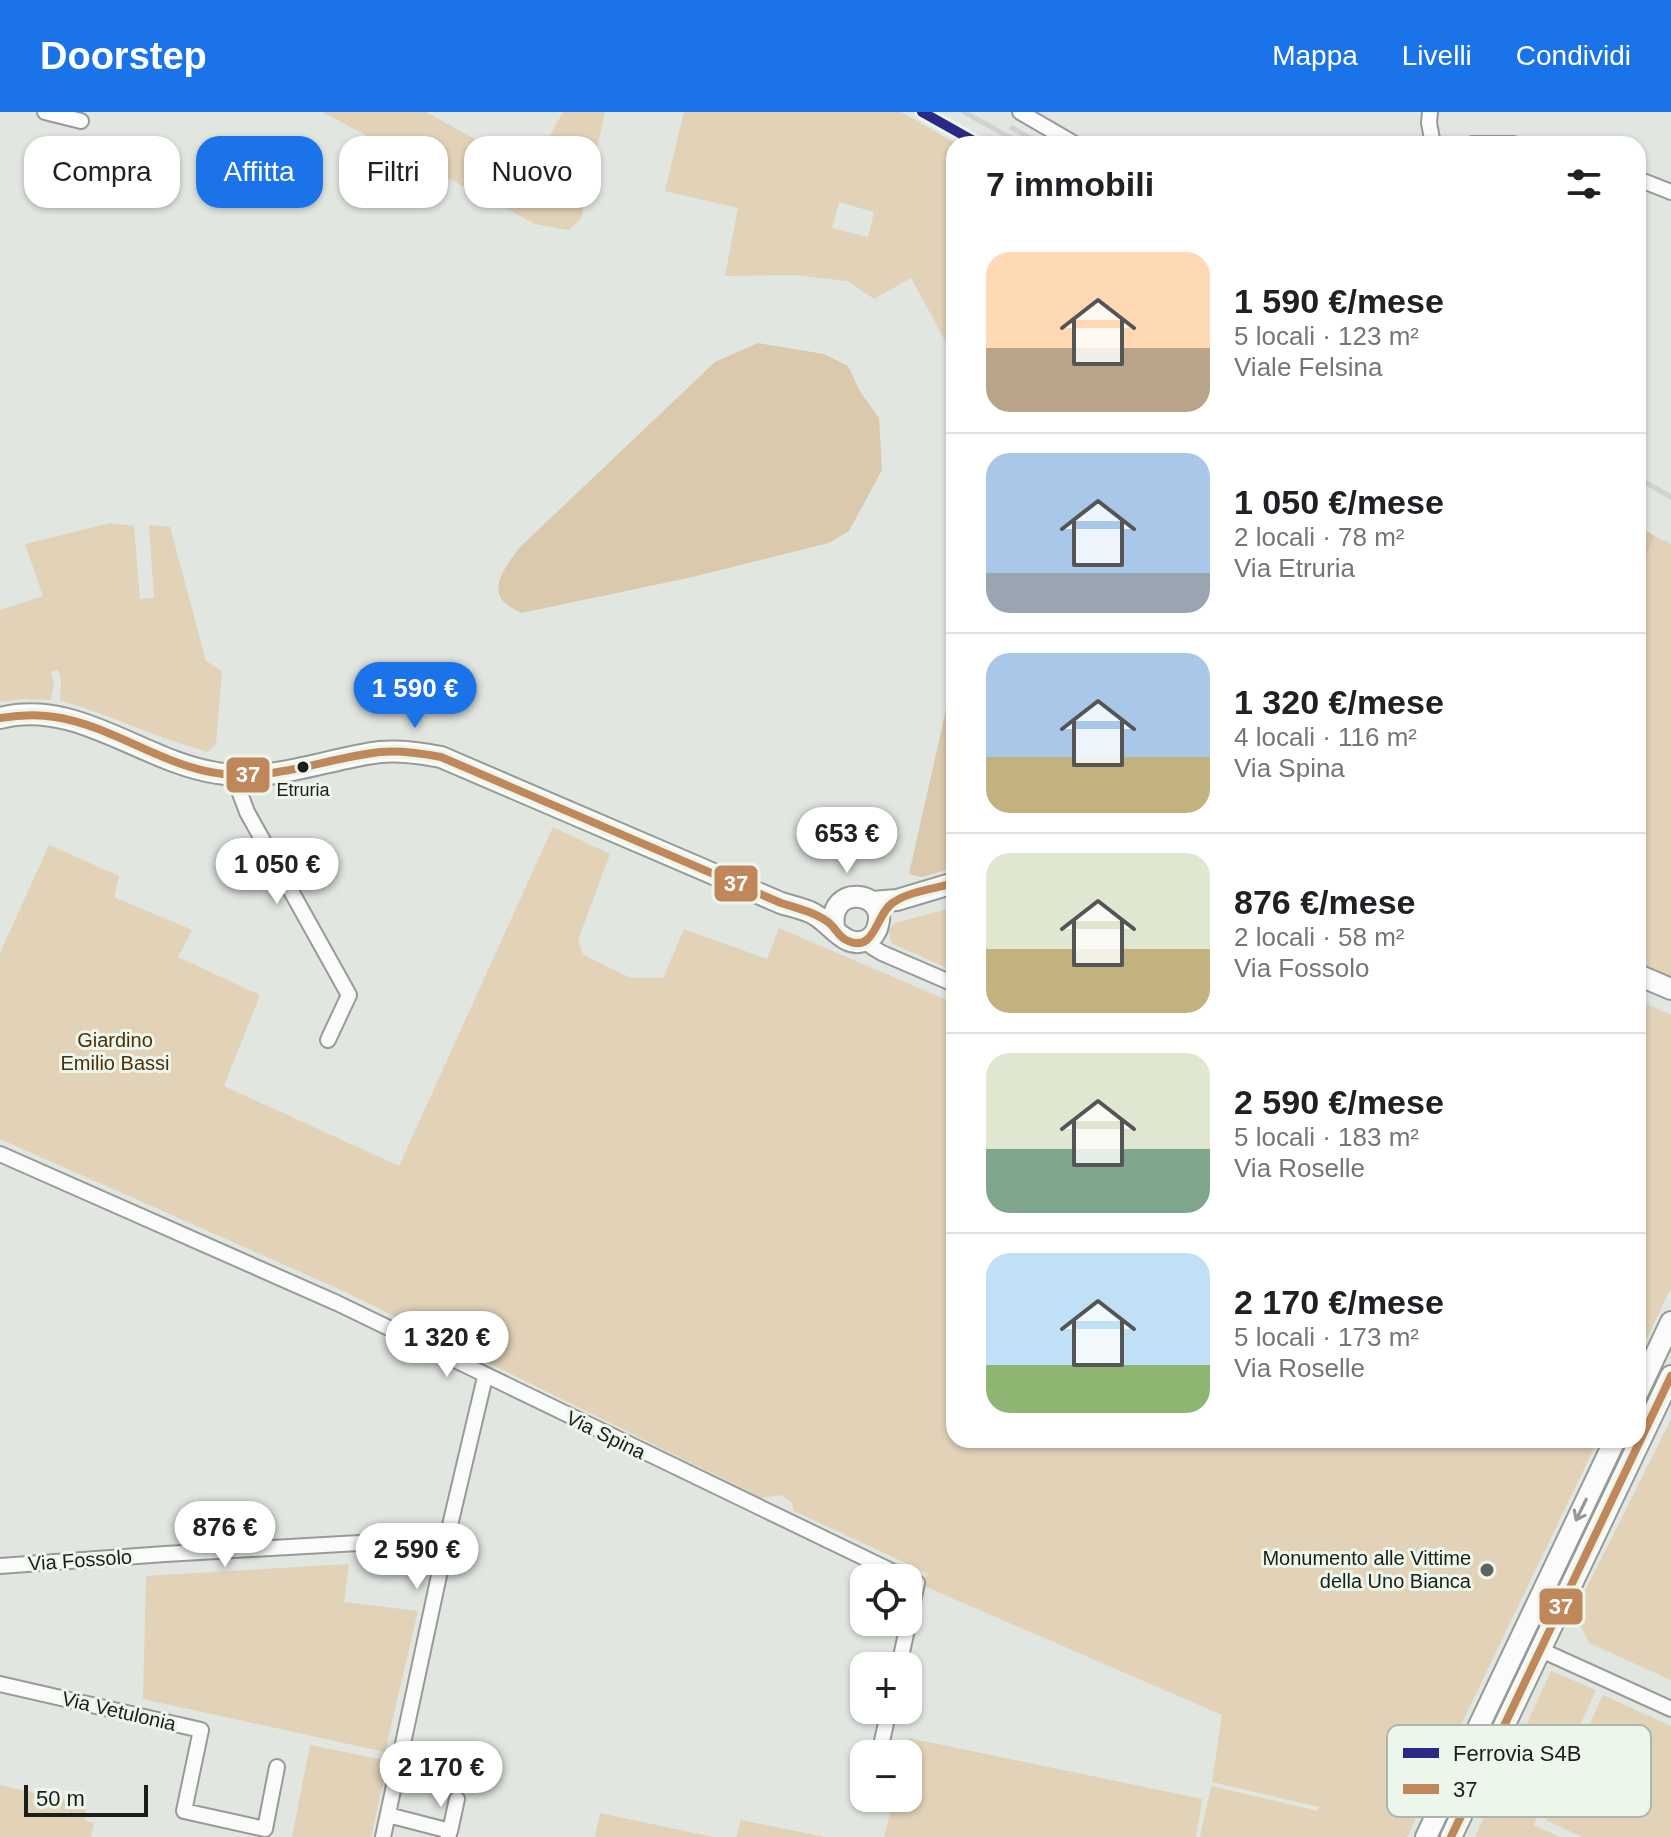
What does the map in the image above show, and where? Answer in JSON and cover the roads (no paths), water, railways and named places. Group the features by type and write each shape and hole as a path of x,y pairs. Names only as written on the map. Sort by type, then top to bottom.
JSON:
{"street":[{"path":"45,112 81,121"},
{"path":"1020,112 1042,118 1065,136"},
{"path":"1430,112 1431,136"},
{"path":"1646,182 1671,192"},
{"path":"0,718 30,713 75,720 170,760 201,770 238,776 303,770 378,752 413,752 441,757 781,903 834,918"},
{"path":"238,776 238,788 247,812 349,995 328,1040"},
{"path":"876,909 946,885"},
{"path":"852,896 866,898 876,909 877,930 866,940 851,942 844,939 834,918 839,904 852,896"},
{"path":"866,940 882,953 946,981"},
{"path":"1646,978 1671,989"},
{"name":"Via Spina","path":"0,1154 337,1303 876,1564"},
{"path":"1646,1375 1671,1322"},
{"path":"1646,1429 1671,1376"},
{"path":"383,1837 485,1377"},
{"path":"1479,1725 1611,1448"},
{"path":"1505,1725 1637,1448"},
{"name":"Via Fossolo","path":"0,1566 447,1538"},
{"path":"1541,1650 1671,1709"},
{"name":"Via Vetulonia","path":"0,1684 201,1730 184,1811 265,1829 277,1767"},
{"path":"388,1815 449,1834 457,1799"},
{"path":"1426,1837 1436,1817"},
{"path":"1451,1837 1461,1817"}],"railway":[{"path":"964,112 1008,136"},
{"path":"1012,128 1026,136"},
{"path":"1646,483 1671,497"}],"rail line":[{"name":"S4B","path":"922,112 965,136"}],"place":[{"name":"Etruria","path":"303,767"},
{"name":"Monumento alle Vittime della Uno Bianca","path":"1487,1570"}],"park label":[{"name":"Giardino Emilio Bassi","path":"115,1052"}]}
